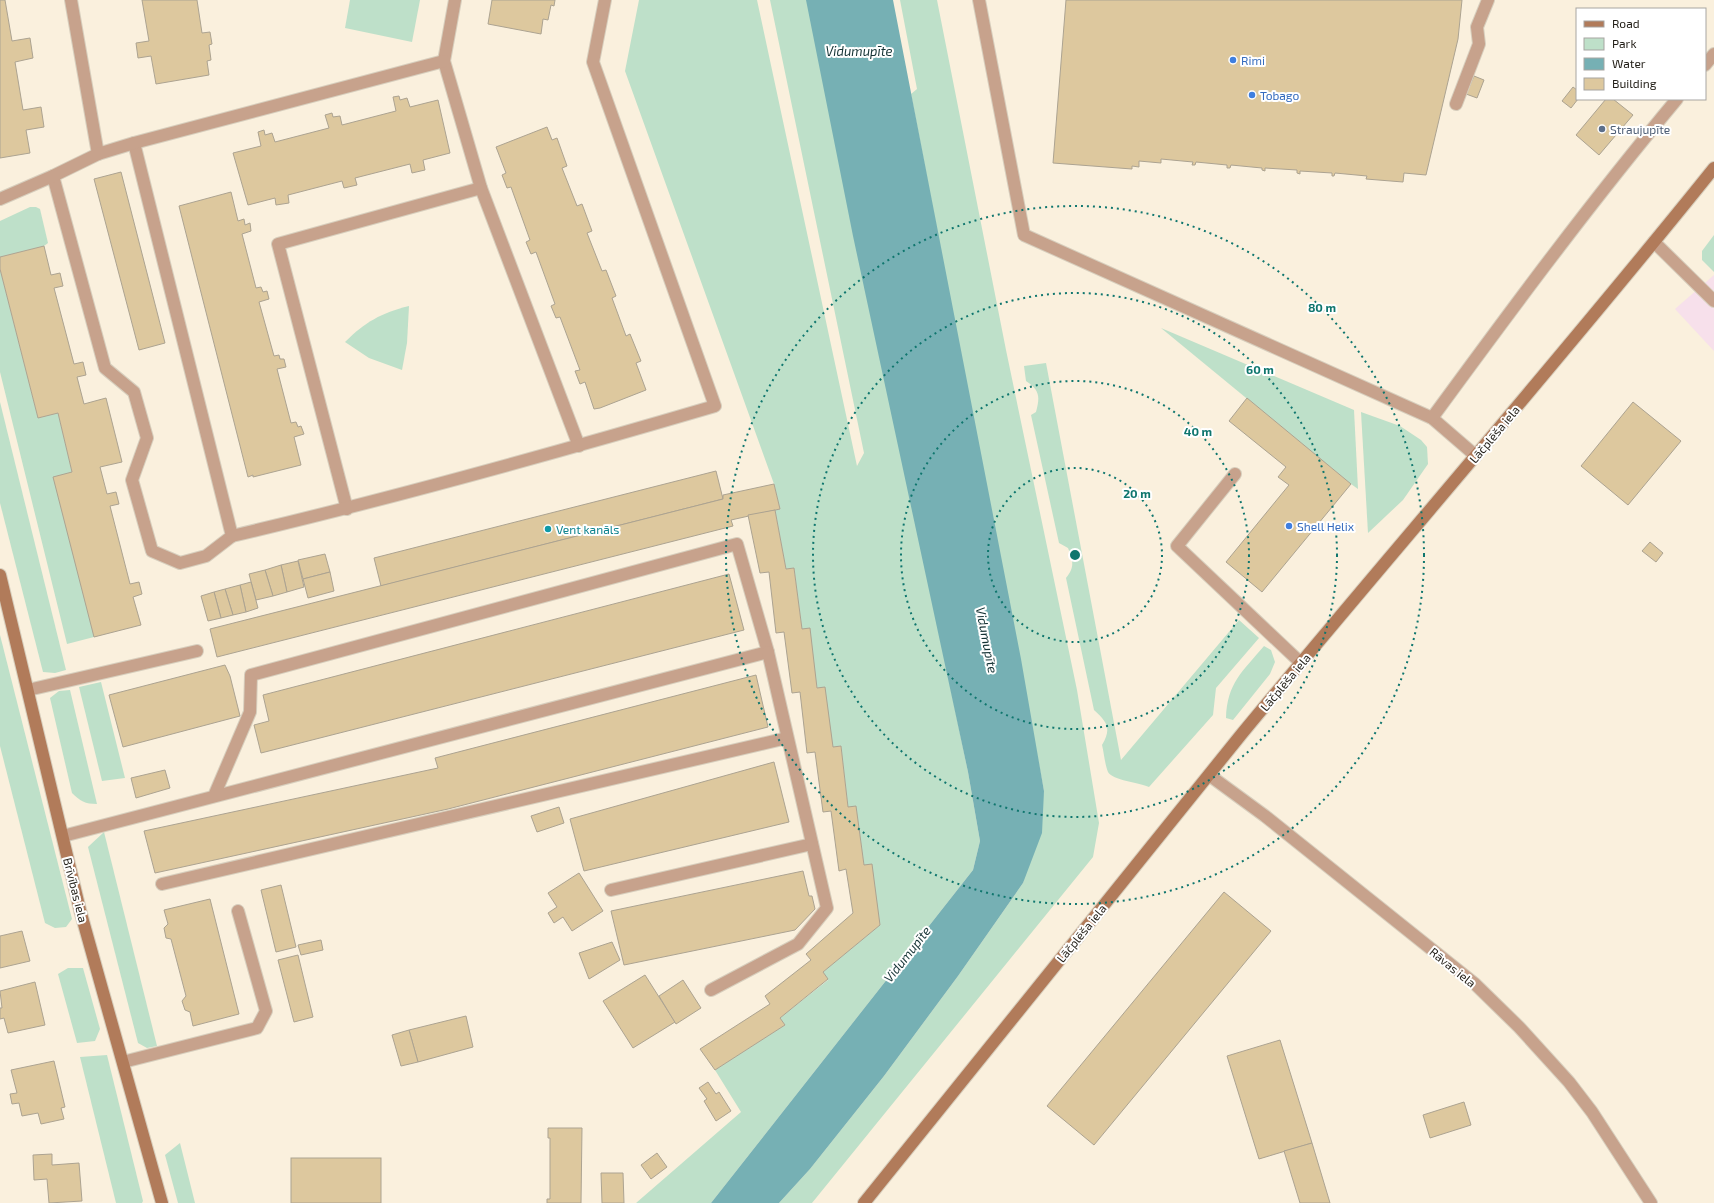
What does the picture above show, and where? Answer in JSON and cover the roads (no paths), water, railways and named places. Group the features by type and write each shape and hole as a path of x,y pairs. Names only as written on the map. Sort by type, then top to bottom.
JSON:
{"main road":[{"name":"Lāčplēša iela","path":"864,1203 1209,775 1301,663 1476,456 1714,168"},
{"name":"Brīvības iela","path":"0,575 80,910 162,1203"}],"street":[{"path":"71,0 98,154"},
{"path":"455,0 444,61 480,188 579,446"},
{"path":"53,176 105,368 134,392 147,438 132,480 152,551 180,563 206,556 232,536 347,509 579,446 715,406 593,62 605,0"},
{"path":"979,0 1024,235 1432,418 1476,456"},
{"path":"1456,104 1479,44 1477,27 1488,0"},
{"path":"1706,64 1714,54"},
{"path":"0,198 53,176 98,154 134,143 444,61"},
{"path":"1432,418 1522,294 1618,170 1676,100"},
{"path":"134,143 232,536"},
{"path":"347,509 278,244 480,188"},
{"path":"1654,242 1714,301"},
{"path":"1234,474 1177,546 1301,663"},
{"path":"214,796 250,712 251,675 737,544 768,652 827,908 798,944 711,990"},
{"path":"28,690 197,651"},
{"path":"63,836 768,652"},
{"path":"162,884 788,738"},
{"name":"Rāvas iela","path":"1209,775 1265,816 1469,980 1520,1027 1592,1112 1651,1203"},
{"path":"611,890 812,844"},
{"path":"123,1062 257,1028 266,1012 238,911"}],"water":[{"name":"Vidumupīte","path":"806,0 893,0 1021,659 1044,791 1042,833 1023,883 958,976 884,1076 810,1169 779,1203 711,1203 973,870 980,841 968,772 853,236"}],"place":[{"name":"Rimi","path":"1233,60"},
{"name":"Tobago","path":"1252,95"},
{"name":"Straujupīte","path":"1602,129"},
{"name":"Shell Helix","path":"1289,526"},
{"name":"Vent kanāls","path":"548,529"}]}
